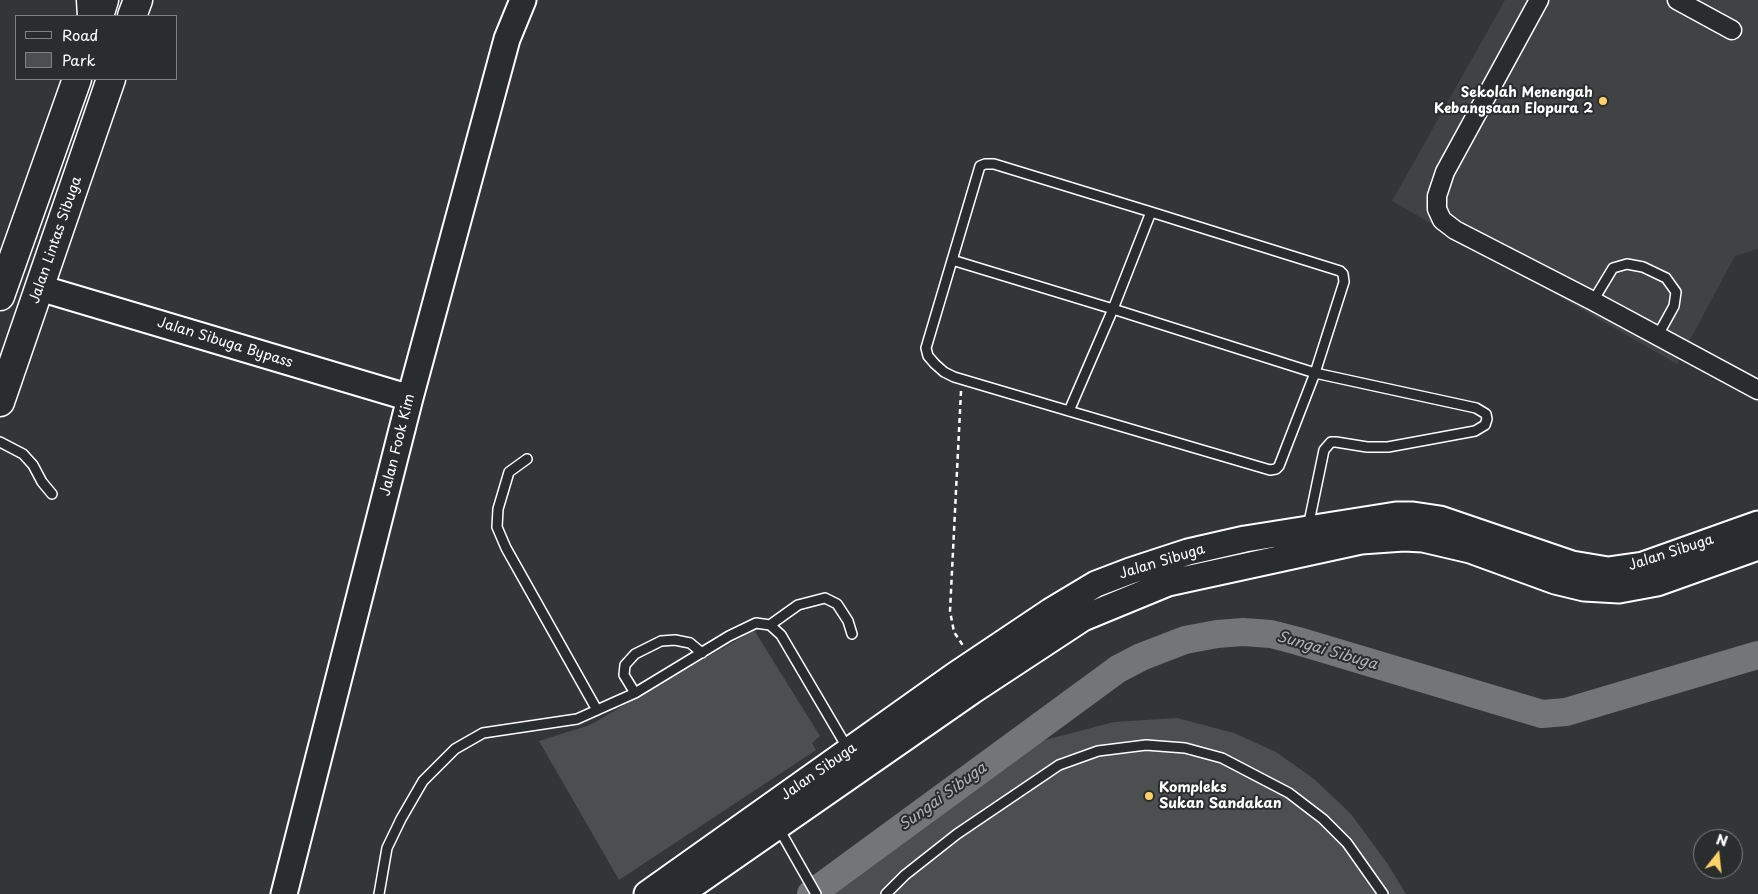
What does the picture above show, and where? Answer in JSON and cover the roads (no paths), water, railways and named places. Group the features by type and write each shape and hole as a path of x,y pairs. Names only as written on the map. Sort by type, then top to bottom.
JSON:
{"main road":[{"path":"99,15 104,0"},
{"path":"132,15 138,0"},
{"name":"Jalan Fook Kim","path":"284,894 410,398 507,39 523,0"},
{"path":"0,296 7,258 77,80"},
{"name":"Jalan Lintas Sibuga","path":"0,402 111,80"},
{"name":"Jalan Sibuga Bypass","path":"40,288 410,398"},
{"name":"Jalan Sibuga","path":"646,894 1051,611 1105,580 1188,552 1244,539 1396,515 1425,516 1440,519 1572,564 1608,570 1643,565 1758,524"},
{"name":"Jalan Sibuga","path":"680,894 972,691 1083,618 1168,583 1361,541 1404,538 1423,539 1470,550 1555,582 1584,588 1619,590 1657,583 1758,548"}],"street":[{"path":"86,0 87,15"},
{"path":"1539,0 1445,172 1438,191 1437,209 1442,220 1455,230 1593,301 1758,390"},
{"path":"1677,0 1732,30"}],"lane":[{"path":"994,164 1340,271 1343,274 1344,282 1315,374 1279,466 1276,469 1270,470 962,379 944,372 928,356 926,348 952,260 980,166 994,164"},
{"path":"1069,411 1113,309 1151,212"},
{"path":"952,260 1315,374 1476,408 1486,414 1485,426 1475,431 1388,446 1367,447 1331,442 1324,450 1307,530"},
{"path":"1593,301 1613,268 1627,264 1643,267 1666,278 1676,292 1674,306 1658,336"},
{"path":"0,442 22,454 33,465 42,482 52,494"},
{"path":"527,459 509,472 498,509 497,527 506,548 597,710"},
{"path":"770,625 798,605 824,598 837,604 848,621 852,634"},
{"path":"379,894 387,848 400,819 422,781 455,749 484,733 578,719 635,693 729,636 756,623 770,625 781,635 849,751"},
{"path":"635,693 624,675 625,664 635,654 660,641 675,640 690,643 702,653"},
{"path":"886,894 906,875 957,834 1059,765 1098,751 1146,744 1185,748 1222,758 1289,793 1323,819 1347,843 1383,894"},
{"path":"778,827 816,894"}],"waterway":[{"name":"Sungai Sibuga","path":"811,894 1118,669 1141,657 1185,640 1217,634 1243,632 1271,634 1542,714 1566,712 1758,655"}],"place":[{"name":"Sekolah Menengah Kebangsaan Elopura 2","path":"1603,101"},
{"name":"Kompleks Sukan Sandakan","path":"1149,796"}]}
